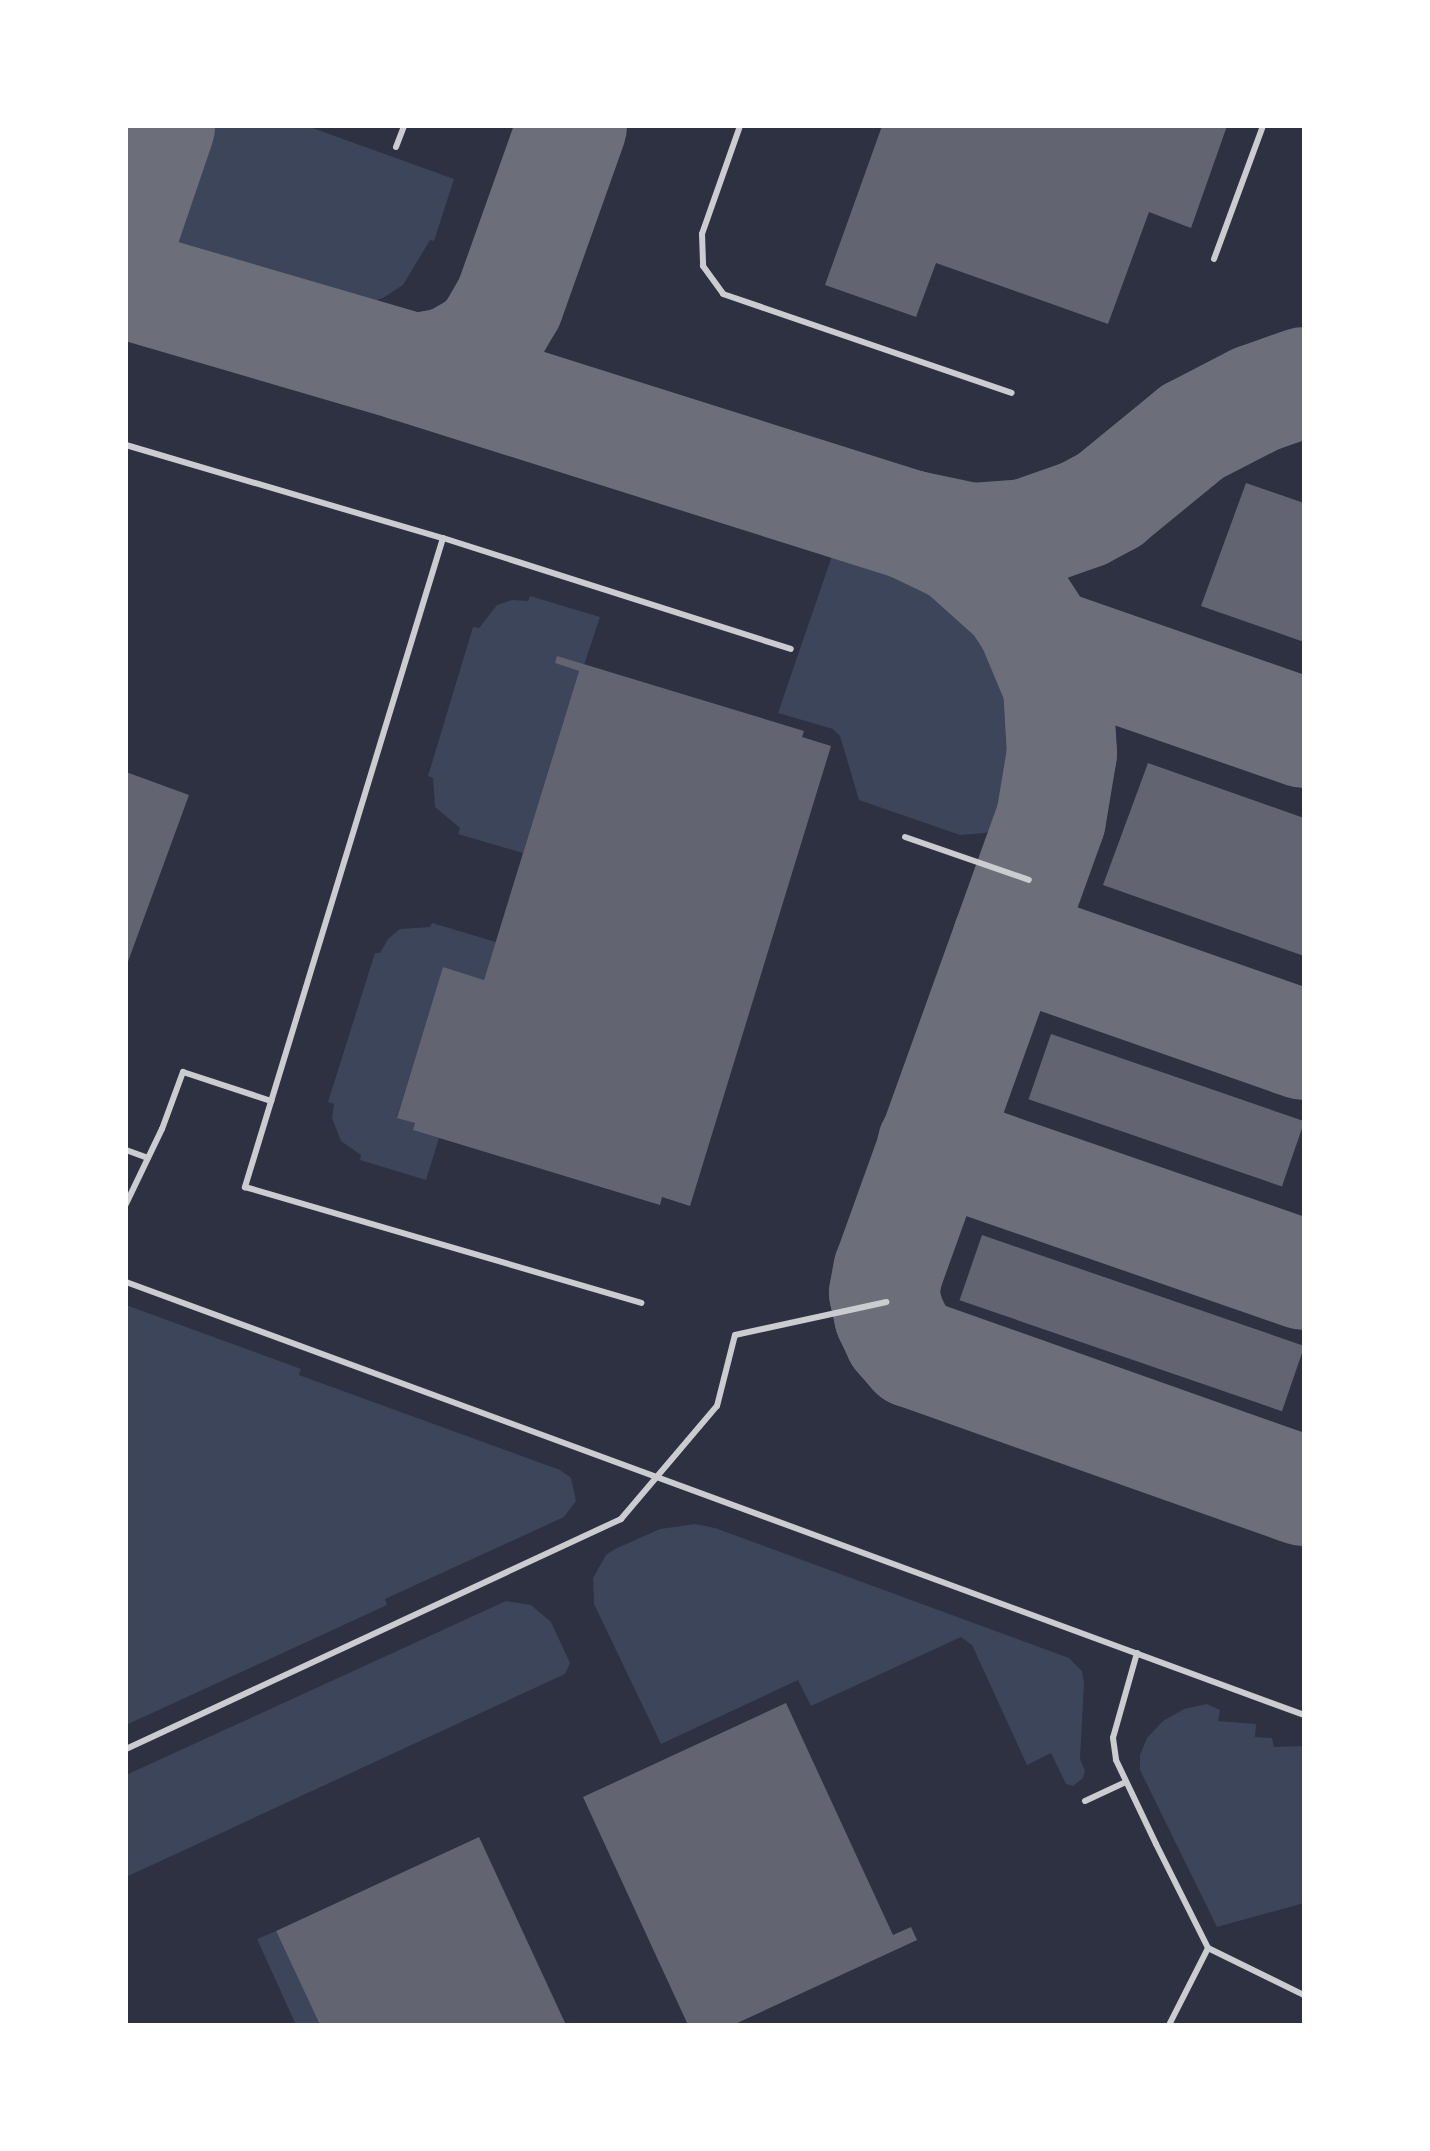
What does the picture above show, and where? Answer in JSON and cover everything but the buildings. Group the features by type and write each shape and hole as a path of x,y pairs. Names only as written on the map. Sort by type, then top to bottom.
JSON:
{"lane":[{"path":"396,147 404,126"},
{"path":"740,126 702,234 703,266 723,294 1012,393"},
{"path":"1214,259 1263,126"},
{"path":"126,445 443,538 791,649"},
{"path":"443,538 245,1187 641,1303"},
{"path":"905,837 1029,880"},
{"path":"126,1204 183,1072 271,1101"},
{"path":"126,1150 148,1158"},
{"path":"126,1282 1304,1715"},
{"path":"126,1749 621,1519 717,1406 735,1335 886,1302"},
{"path":"1137,1653 1113,1738 1116,1760 1126,1782 1208,1948 1304,1995"},
{"path":"1085,1801 1126,1782"},
{"path":"1169,2025 1208,1948"}],"shaded area":[{"path":"190,126 307,126 454,179 434,241 430,240 403,285 383,298 361,305 335,304 334,307 190,264 191,258 166,237 161,215"},
{"path":"834,550 900,574 903,570 930,580 978,618 998,642 1020,703 1023,740 1023,767 1012,806 1000,825 985,833 960,835 859,800 840,736 833,729 778,713"},
{"path":"530,596 600,617 584,665 557,657 556,663 579,671 523,853 458,834 460,828 435,807 433,778 428,776 473,627 479,628 497,605 512,600 528,601"},
{"path":"432,923 496,942 484,980 443,968 397,1117 415,1123 414,1130 439,1138 426,1180 360,1160 361,1155 341,1141 332,1118 334,1104 328,1102 375,953 380,953 388,939 400,929 430,927"},
{"path":"126,1305 301,1369 299,1375 560,1470 571,1478 576,1501 564,1517 385,1599 387,1605 126,1725"},
{"path":"695,1524 715,1528 1069,1658 1082,1671 1084,1683 1080,1759 1085,1771 1083,1778 1073,1786 1066,1784 1051,1753 1027,1765 972,1645 961,1637 811,1706 798,1680 661,1744 594,1604 593,1578 606,1555 615,1549 660,1529"},
{"path":"506,1601 531,1605 551,1622 570,1663 565,1674 126,1877 126,1775"},
{"path":"1207,1704 1220,1710 1218,1721 1256,1724 1255,1737 1272,1738 1274,1747 1304,1746 1304,1903 1217,1927 1140,1770 1140,1755 1147,1738 1163,1721 1184,1709"},
{"path":"276,1931 320,2025 296,2025 257,1939"}],"taxiway":[{"path":"126,226 160,126"},
{"path":"406,366 419,368 451,362 480,345 492,332 509,303 572,126"},
{"path":"126,284 406,366 910,525 971,538 1026,534 1083,514 1109,500 1192,432 1256,399 1304,382"},
{"path":"910,525 960,549 1016,599 1032,624 1058,686 1062,753 1051,819 888,1271 884,1293 889,1315 899,1336 914,1353 1304,1491"},
{"path":"1040,641 1304,733"},
{"path":"1007,941 1304,1045"},
{"path":"932,1146 1304,1275"}]}
